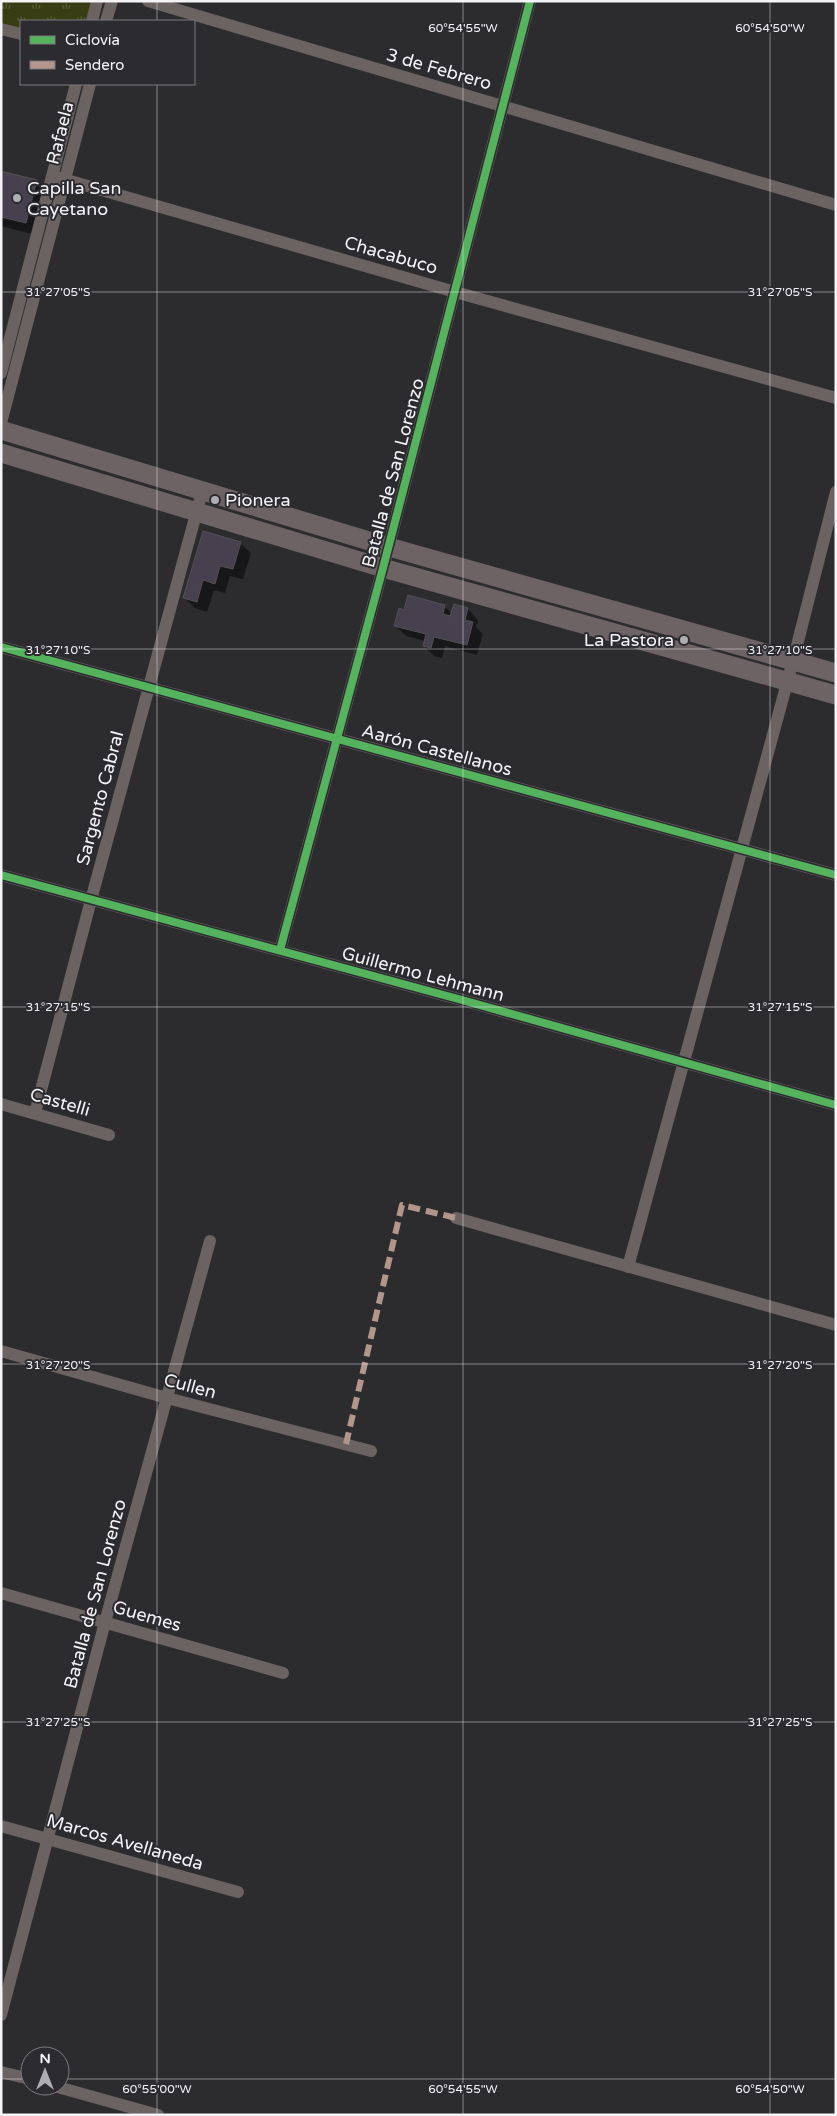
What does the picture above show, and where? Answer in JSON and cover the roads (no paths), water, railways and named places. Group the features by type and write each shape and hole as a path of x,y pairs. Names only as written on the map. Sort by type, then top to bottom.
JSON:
{"main road":[{"path":"1,430 389,547 836,673"},
{"path":"1,453 383,568 836,695"}],"street":[{"path":"92,20 97,1"},
{"path":"106,20 112,1"},
{"name":"3 de Febrero","path":"148,1 836,205"},
{"name":"Batalla de San Lorenzo","path":"280,950 389,547 530,1"},
{"path":"1,29 20,34"},
{"name":"Rafaela","path":"1,373 76,85"},
{"name":"Rafaela","path":"1,423 90,85"},
{"name":"Chacabuco","path":"53,176 456,292 836,398"},
{"name":"Sargento Cabral","path":"36,1113 91,900 202,492"},
{"path":"628,1267 793,661 836,492"},
{"name":"Aarón Castellanos","path":"1,647 836,875"},
{"name":"Guillermo Lehmann","path":"1,875 280,950 836,1105"},
{"name":"Castelli","path":"1,1104 109,1135"},
{"path":"456,1218 836,1324"},
{"name":"Batalla de San Lorenzo","path":"1,2015 105,1622 210,1241"},
{"name":"Cullen","path":"1,1351 166,1398 371,1451"},
{"name":"Guemes","path":"1,1593 283,1673"},
{"name":"Marcos Avellaneda","path":"1,1826 238,1892"},
{"path":"1,2072 20,2077"},
{"path":"70,2090 158,2115"}],"place":[{"name":"Capilla San Cayetano","path":"17,198"},
{"name":"Pionera","path":"215,500"},
{"name":"La Pastora","path":"684,640"}]}
